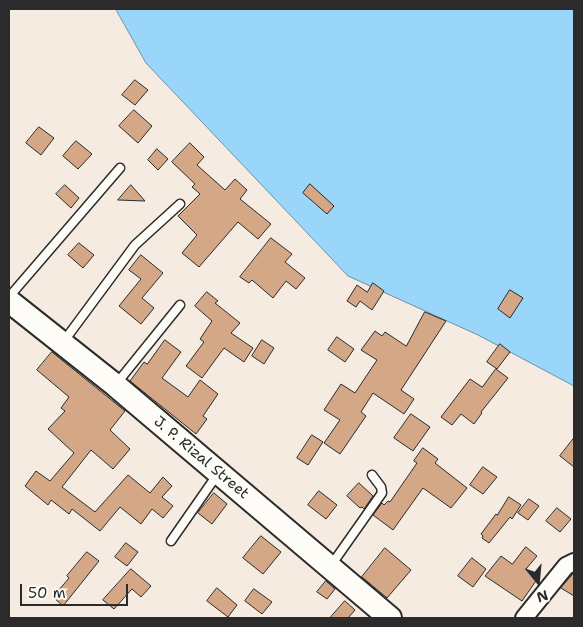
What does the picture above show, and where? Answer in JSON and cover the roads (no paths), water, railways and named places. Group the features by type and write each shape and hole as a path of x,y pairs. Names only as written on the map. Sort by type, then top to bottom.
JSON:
{"main road":[{"name":"J. P. Rizal Street","path":"9,302 115,385 390,618"}],"street":[{"path":"524,618 566,566 574,562"}],"lane":[{"path":"9,297 120,168"},
{"path":"63,343 135,245 180,204"},
{"path":"115,385 180,305"},
{"path":"171,541 218,473"},
{"path":"330,567 382,493 381,487 372,475"}],"water":[{"path":"116,9 574,9 574,386 478,335 348,276 146,63"}]}
